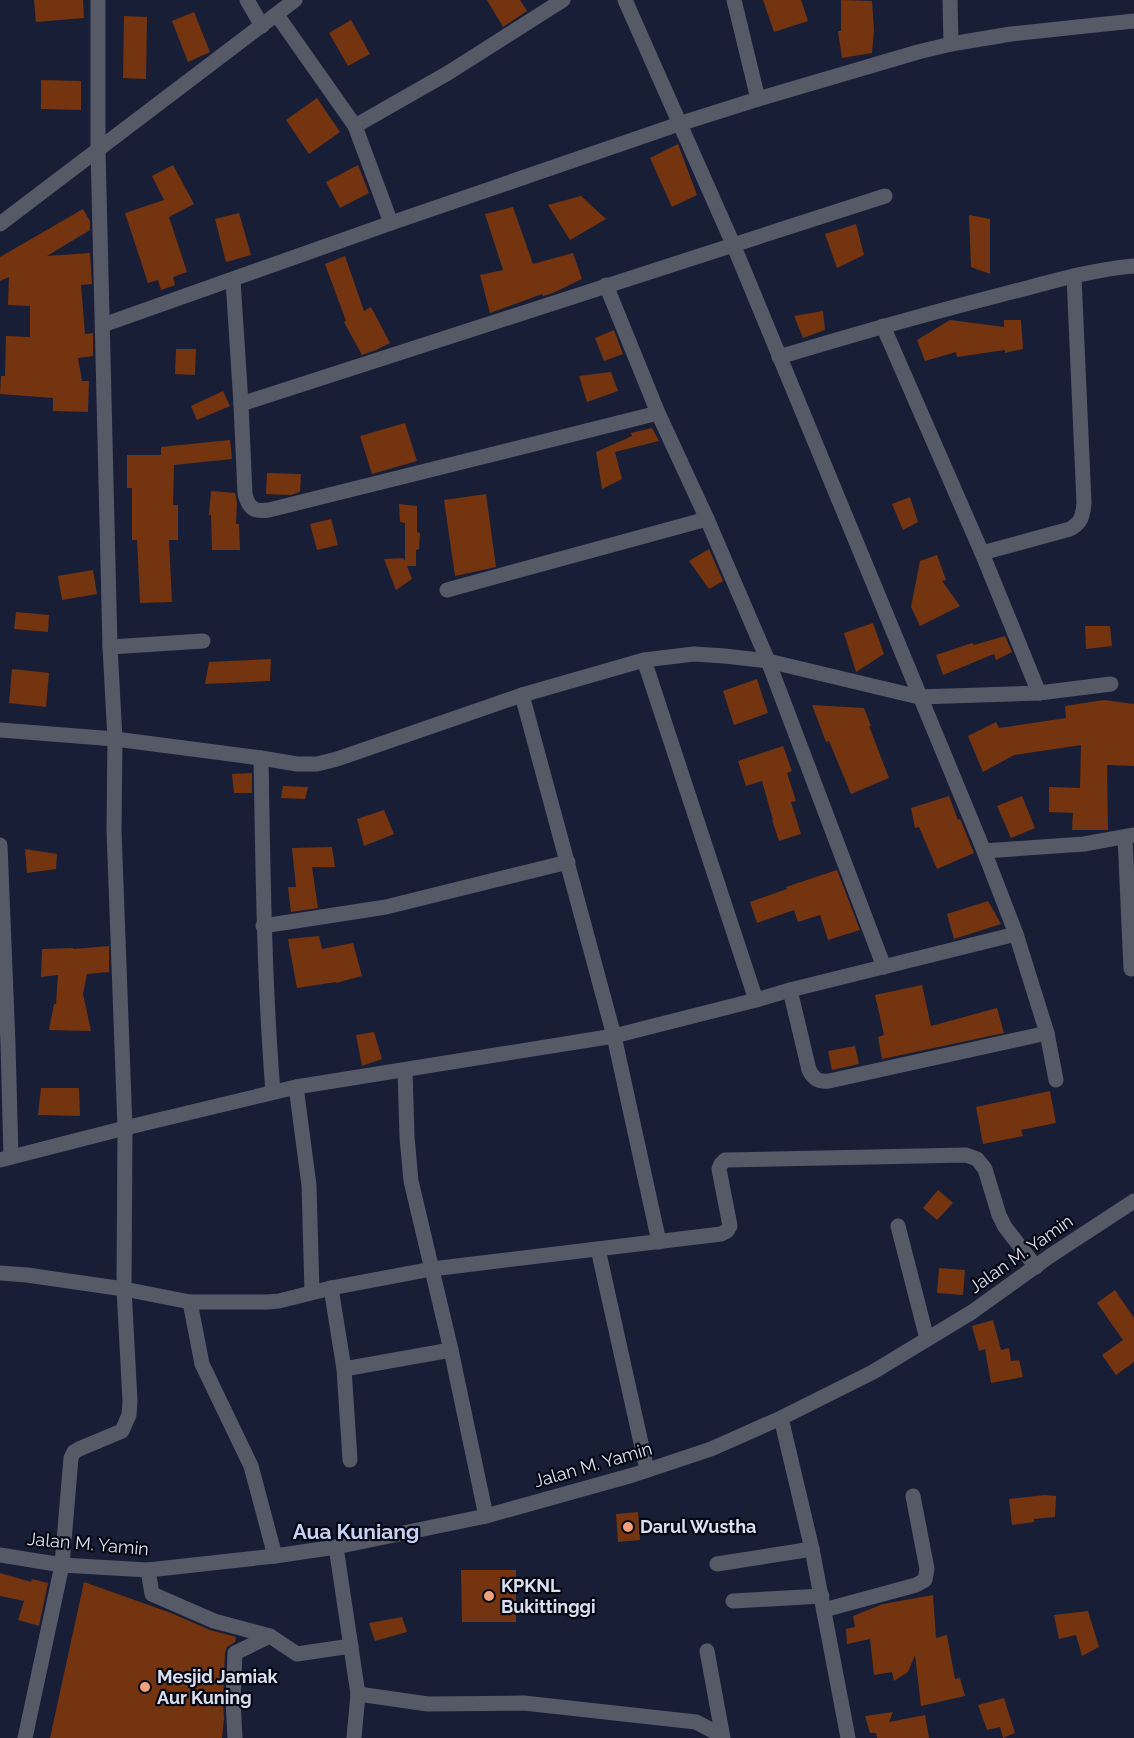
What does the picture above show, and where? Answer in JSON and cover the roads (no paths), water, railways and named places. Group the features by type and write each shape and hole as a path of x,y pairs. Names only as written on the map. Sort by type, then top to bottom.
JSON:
{"street":[{"path":"25,1738 62,1565 71,1458 79,1449 122,1431 129,1415 130,1401 124,1289 125,1128 114,830 115,739 110,647 98,149 98,0"},
{"path":"247,0 262,26"},
{"path":"0,224 295,0"},
{"path":"355,126 448,73 563,0"},
{"path":"626,0 733,244 984,851 1017,934 1047,1033 1056,1080"},
{"path":"734,0 758,99"},
{"path":"950,0 951,44"},
{"path":"277,15 355,126 391,223"},
{"path":"103,325 391,223 758,99 951,44 1011,34 1134,21"},
{"path":"241,404 885,196"},
{"path":"779,357 883,326 1074,276 1107,268 1134,266"},
{"path":"982,553 1070,529 1078,524 1083,514 1074,276"},
{"path":"233,280 245,494 247,503 259,511 658,413"},
{"path":"606,285 658,413 707,519 768,661 884,967"},
{"path":"883,326 982,553 1039,693"},
{"path":"447,590 707,519"},
{"path":"110,647 203,641"},
{"path":"0,730 115,739 297,764 317,764 522,695 644,660 694,654 768,661 920,697 1039,693 1111,684"},
{"path":"644,660 756,1000"},
{"path":"522,695 614,1036 659,1242"},
{"path":"261,758 267,1012 273,1092"},
{"path":"984,851 1084,844 1129,836 1131,969"},
{"path":"0,846 5,1159 296,1087 614,1036 1017,934"},
{"path":"264,926 386,907 568,862"},
{"path":"790,990 808,1070 820,1082 1047,1033"},
{"path":"405,1070 411,1181 452,1350 486,1516"},
{"path":"296,1087 309,1185 312,1292"},
{"path":"0,1273 124,1289 190,1302 279,1301 331,1288 432,1269 721,1234 727,1232 730,1226 719,1169 725,1160 966,1155 977,1159 985,1169 1005,1227 1036,1267"},
{"name":"Jalan M. Yamin","path":"0,1555 62,1565 148,1570 275,1556 336,1547 486,1516 647,1470 711,1449 781,1418 873,1372 972,1312 1078,1237 1134,1201"},
{"path":"898,1226 927,1339"},
{"path":"598,1249 647,1470"},
{"path":"331,1288 344,1369 350,1460"},
{"path":"190,1302 202,1364 251,1466 275,1556"},
{"path":"344,1369 452,1350"},
{"path":"781,1418 812,1550 848,1738"},
{"path":"733,1601 823,1603 916,1585 925,1580 927,1569 913,1496"},
{"path":"336,1547 358,1694 354,1738"},
{"path":"717,1564 812,1550"},
{"path":"148,1570 152,1594 214,1621 270,1636 297,1654 351,1646"},
{"path":"235,1738 233,1701 235,1653 270,1636"},
{"path":"707,1651 723,1738"},
{"path":"358,1694 428,1704 524,1703 696,1722 723,1738"}],"place":[{"name":"Darul Wustha","path":"628,1527"},
{"name":"KPKNL Bukittinggi","path":"489,1596"},
{"name":"Mesjid Jamiak Aur Kuning","path":"145,1687"}],"district":[{"name":"Aua Kuniang","path":"356,1532"}]}
